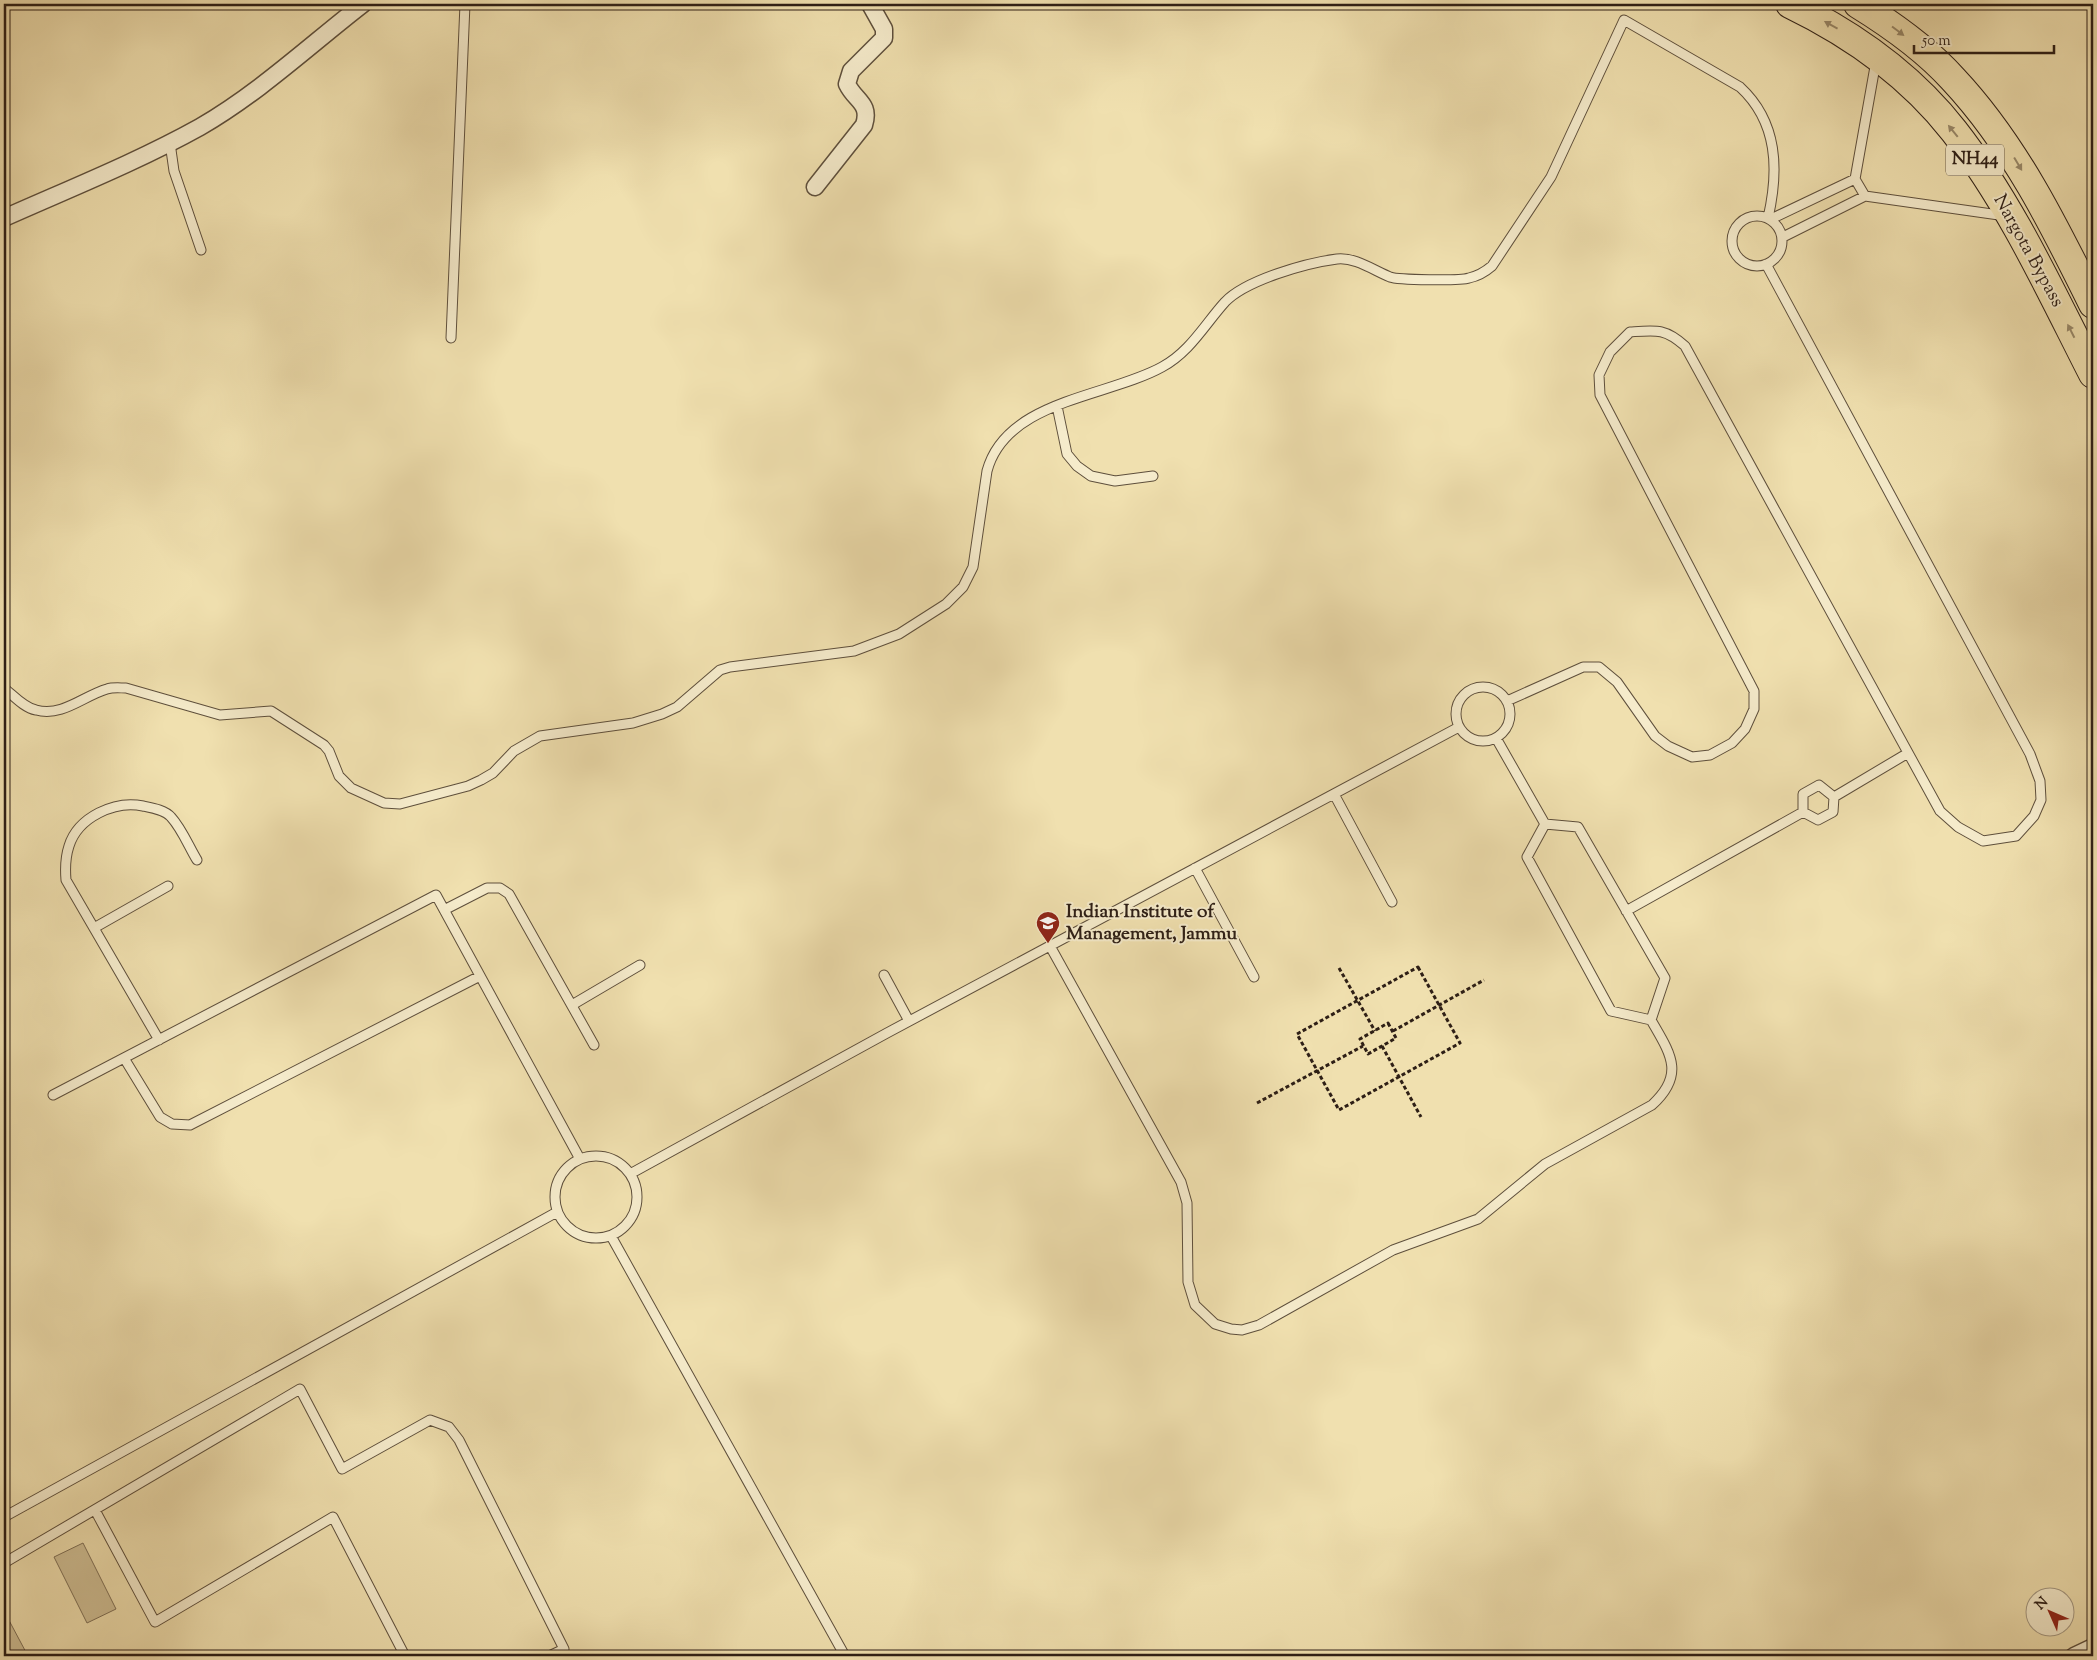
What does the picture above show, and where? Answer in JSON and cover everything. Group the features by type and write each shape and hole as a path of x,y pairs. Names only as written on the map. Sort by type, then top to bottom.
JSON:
{"highway":[{"name":"Nargota Bypass","path":"1790,4 1838,30 1876,56 1922,97 1952,129 1978,165 2010,216 2093,374"},
{"name":"Nargota Bypass","path":"1858,4 1919,47 1952,77 1983,113 2024,175 2093,304"}],"street":[{"path":"4,218 170,143 230,107 363,4"},
{"path":"815,187 864,125 865,107 847,84 851,71 884,38 884,29 870,4"},
{"path":"2074,1656 2093,1647"}],"lane":[{"path":"451,338 465,4"},
{"path":"4,688 25,705 35,710 50,712 70,707 105,690 120,688 126,688 220,715 271,711 324,745 329,751 339,776 352,788 391,805 468,786 493,773 514,752 540,736 632,723 677,707 720,670 730,666 854,651 899,634 946,604 963,587 973,568 987,471 991,457 1000,443 1015,429 1046,410 1163,367 1181,354 1235,292 1256,282 1298,268 1346,258 1392,278 1467,279 1481,274 1492,266 1551,177 1624,20 1740,87 1751,97 1766,122 1774,151 1774,192 1770,218"},
{"path":"1864,196 1855,178 1876,56"},
{"path":"170,143 174,171 200,250"},
{"path":"1770,218 1855,178"},
{"path":"1783,237 1864,196 2010,216"},
{"path":"1760,215 1770,218 1779,226 1783,237 1782,248 1776,258 1766,264 1755,266 1744,262 1736,254 1732,244 1733,233 1739,223 1749,217 1760,215"},
{"path":"1507,700 1583,667 1599,667 1616,682 1655,736 1668,746 1692,757 1710,754 1732,743 1745,729 1754,709 1754,691 1600,395 1598,375 1610,352 1630,332 1654,330 1672,334 1685,346 1940,811 1958,827 1983,841 2016,836 2034,816 2041,800 2040,781 2030,754 1766,264"},
{"path":"1057,406 1067,454 1076,466 1092,476 1115,481 1153,476"},
{"path":"1480,687 1490,688 1500,692 1507,700 1510,711 1509,721 1504,731 1496,738 1486,741 1476,740 1466,736 1459,728 1456,706 1469,690 1480,687"},
{"path":"630,1174 909,1021 1459,728"},
{"path":"1496,738 1545,824"},
{"path":"1834,797 1908,753"},
{"path":"1802,812 1803,794 1819,785 1834,797"},
{"path":"1334,794 1392,902"},
{"path":"1802,812 1818,820 1833,812 1834,797"},
{"path":"159,1040 66,880 65,866 69,845 80,826 100,812 121,805 138,805 157,809 171,816 197,860"},
{"path":"1626,911 1802,812"},
{"path":"1545,824 1578,827 1664,978 1651,1020"},
{"path":"1050,946 1181,1182 1187,1203 1188,1282 1195,1305 1215,1324 1242,1330 1259,1325 1393,1250 1478,1219 1546,1164 1652,1105 1662,1096 1670,1081 1673,1067 1665,1044 1651,1020 1611,1011 1527,857 1545,824"},
{"path":"1195,868 1254,977"},
{"path":"94,928 168,886"},
{"path":"444,910 487,888 500,888 509,894 594,1045"},
{"path":"54,1095 436,895 580,1159"},
{"path":"572,1005 640,966"},
{"path":"884,975 909,1021"},
{"path":"124,1058 160,1117 172,1124 190,1125 480,976"},
{"path":"602,1156 612,1159 630,1174 637,1192 633,1213 628,1223 611,1236 589,1238 579,1235 562,1222 557,1212 555,1191 558,1181 563,1171 580,1159 602,1156"},
{"path":"4,1517 557,1212"},
{"path":"611,1236 846,1656"},
{"path":"4,1563 300,1389 342,1470 430,1420 438,1421 449,1427 459,1440 564,1652 549,1656"},
{"path":"95,1510 155,1622 333,1516 405,1656"}],"path":[{"path":"1418,967 1439,1005 1460,1043 1339,1110 1297,1034 1418,967"},
{"path":"1339,968 1374,1031"},
{"path":"1393,1031 1484,980"},
{"path":"1388,1023 1393,1031 1396,1038 1368,1054 1360,1039 1388,1023"},
{"path":"1257,1103 1363,1046"},
{"path":"1382,1046 1421,1117"}],"shaded area":[{"path":"83,1543 116,1609 87,1623 54,1557"},
{"path":"4,1611 28,1656 4,1656"}],"place":[{"name":"Indian Institute of Management, Jammu","path":"1048,944"}]}
